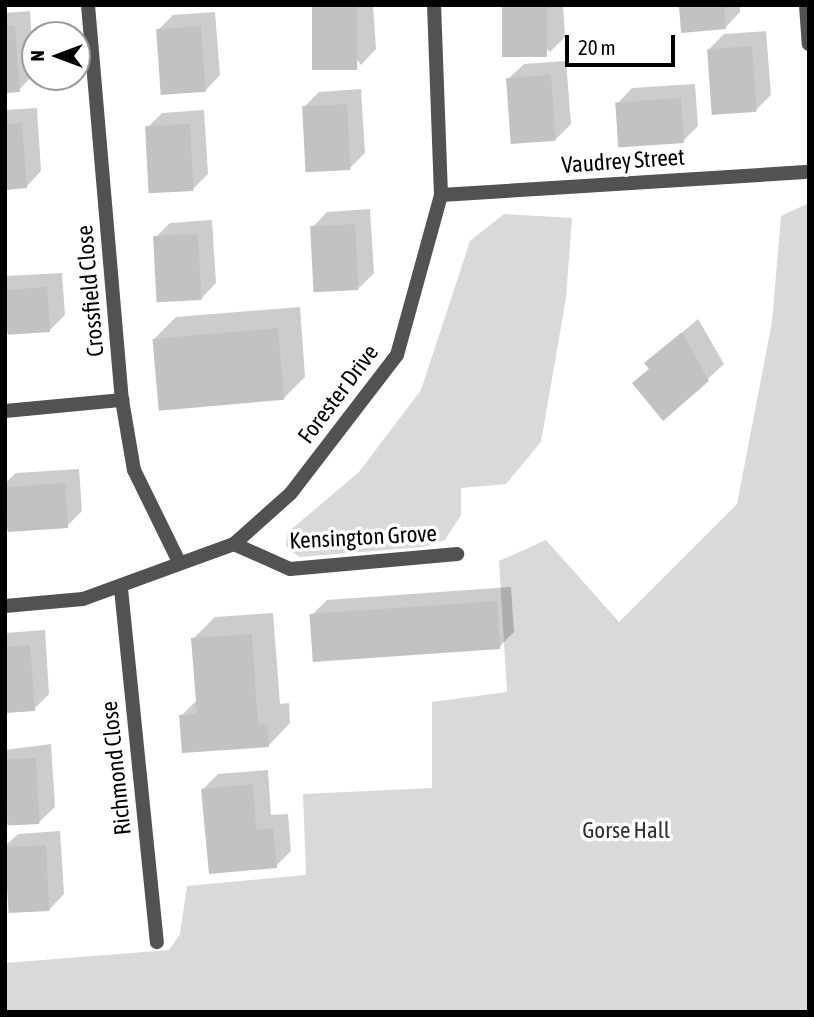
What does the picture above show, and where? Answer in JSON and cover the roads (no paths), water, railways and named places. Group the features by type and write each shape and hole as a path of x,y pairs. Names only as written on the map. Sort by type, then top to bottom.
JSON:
{"street":[{"name":"Crossfield Close","path":"88,5 122,400 134,470 179,562"},
{"name":"Forester Drive","path":"5,606 83,599 121,589 179,562 234,544 291,493 397,355 441,195 434,5"},
{"path":"806,5 809,44"},
{"name":"Vaudrey Street","path":"441,195 809,172"},
{"path":"5,411 122,400"},
{"name":"Kensington Grove","path":"234,544 289,569 457,554"},
{"name":"Richmond Close","path":"121,589 156,942"}],"park label":[{"name":"Gorse Hall","path":"626,830"}]}
